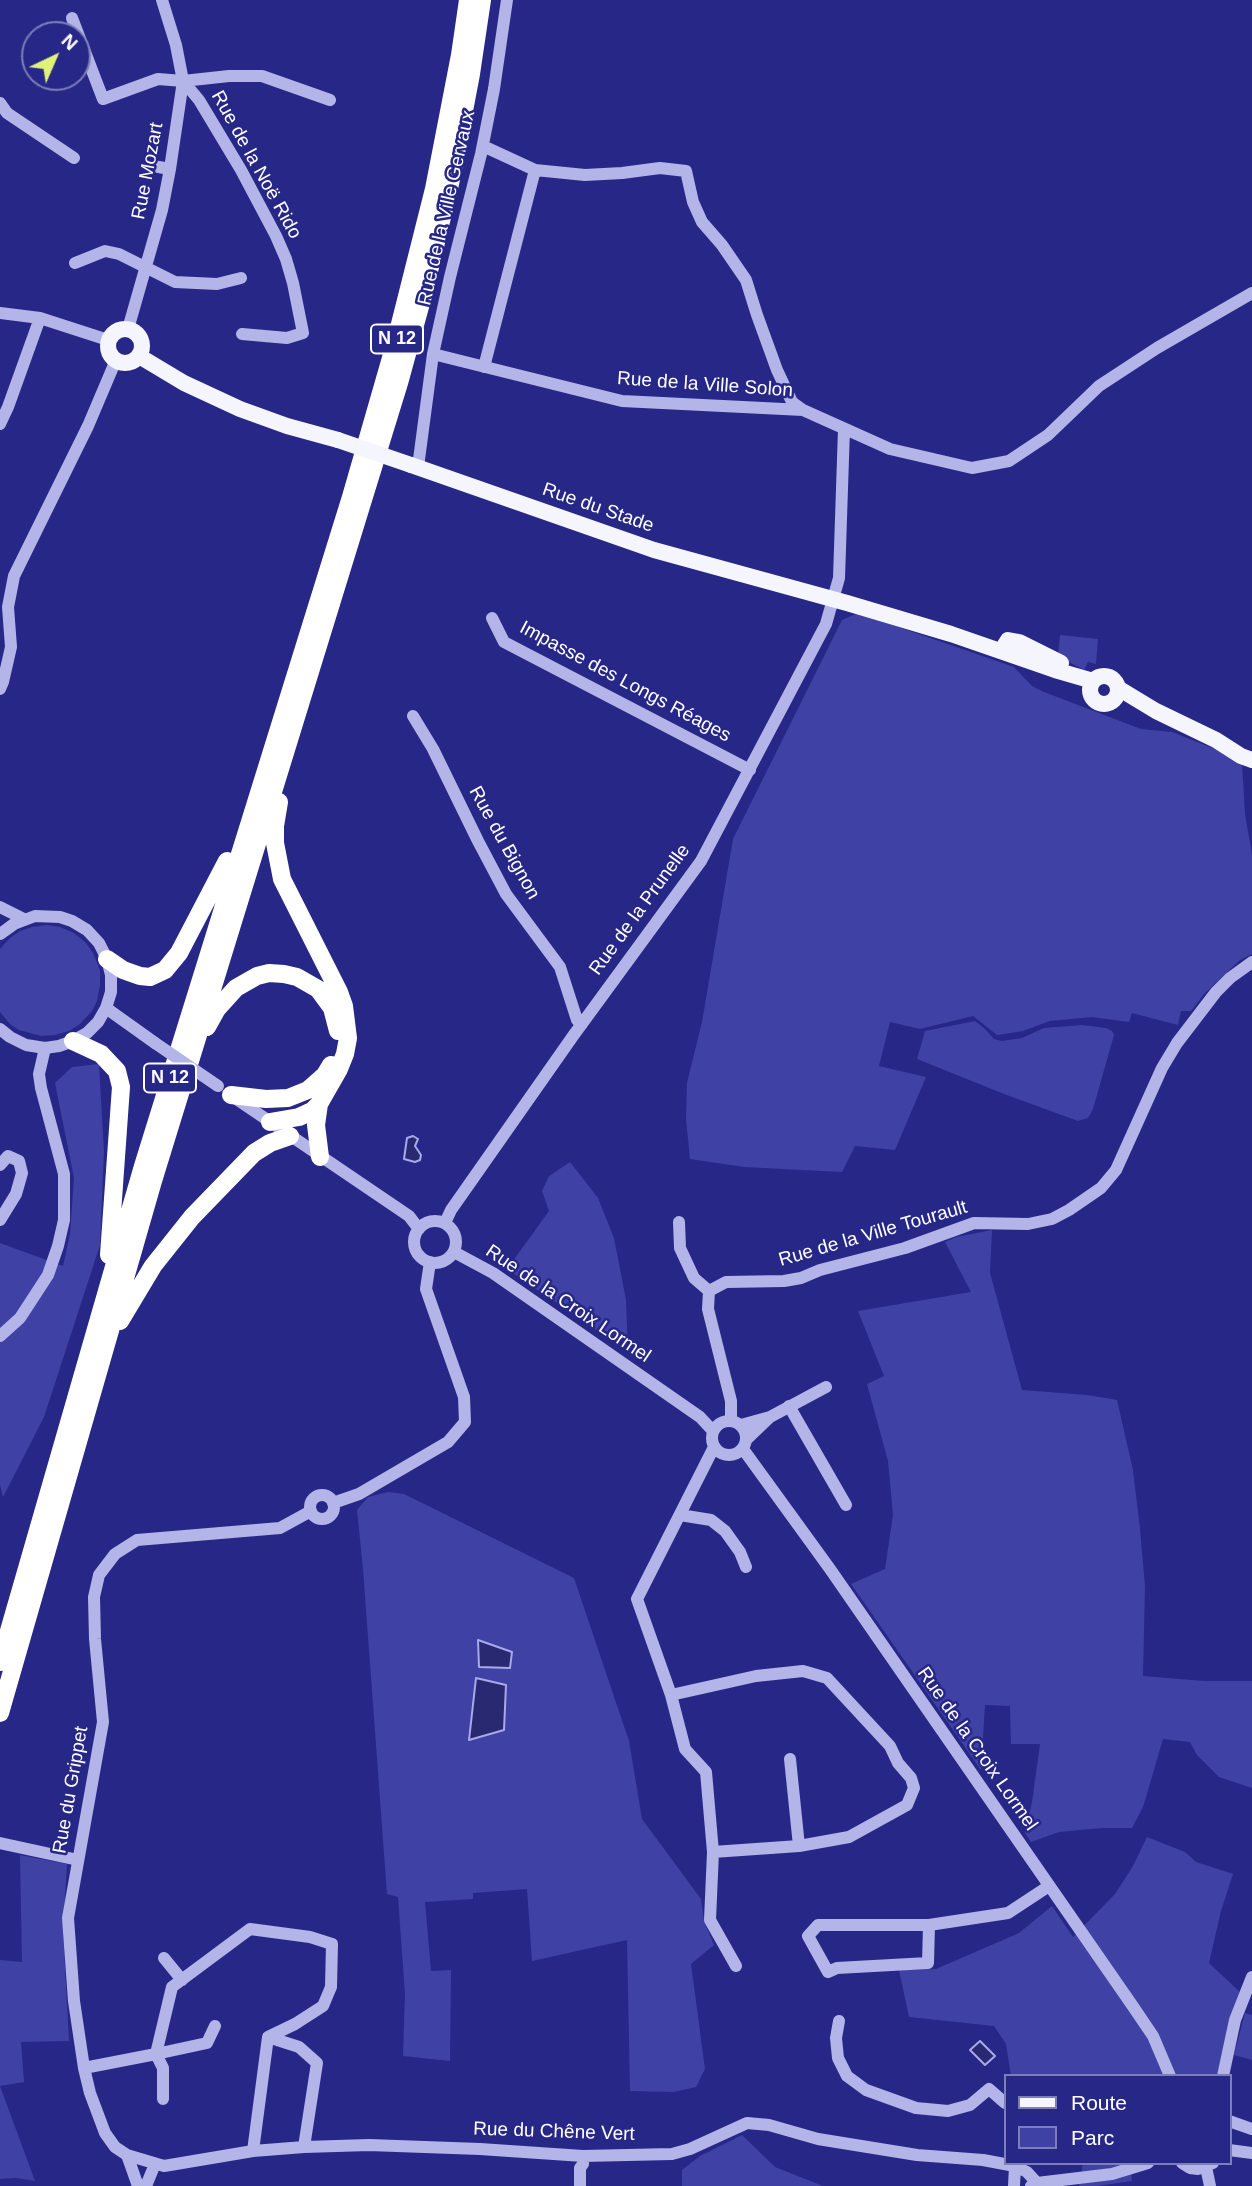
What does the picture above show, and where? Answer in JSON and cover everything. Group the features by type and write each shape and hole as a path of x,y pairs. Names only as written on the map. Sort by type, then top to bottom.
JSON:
{"highway":[{"name":"N 12","path":"100,1339 143,1166 396,344 434,189 453,96 468,0"},
{"name":"N 12","path":"0,1713 100,1339 293,730 374,467 424,292 460,134 482,0"},
{"path":"270,1122 299,1117 319,1104 339,1069 348,1038 339,992 289,895 277,862 275,826 293,730"},
{"path":"107,959 123,970 140,976 150,977 164,970 179,953 222,873 234,844 247,825"},
{"path":"194,1044 226,997 257,976 269,973 297,977 318,989 326,998 332,1008 339,1036 332,1063 318,1082 308,1090 288,1098 265,1099 224,1090"},
{"path":"74,1041 101,1054 117,1071 121,1087 111,1239 96,1302 100,1339"},
{"path":"319,1104 316,1125 320,1157"},
{"path":"100,1339 192,1217 254,1153 270,1143 290,1136"},
{"name":"N 12","path":"0,1662 78,1417"}],"main road":[{"path":"128,329 134,331 141,340 141,351 126,363 116,360 109,352 108,340 118,330 128,329"},
{"name":"Rue du Stade","path":"138,356 184,383 240,409 287,426 338,440 654,550 951,634 1004,646 1092,687"},
{"path":"1004,646 1019,642 1063,665 1076,676"},
{"name":"Rue du Stade","path":"1055,670 1076,676 1092,687 1100,703 1110,703 1116,694 1114,680 1106,676 1092,687"},
{"name":"Rue du Stade","path":"1116,694 1216,740 1252,760"}],"street":[{"name":"Rue de la Noë Rido","path":"162,0 176,45 183,81 200,100 241,170 276,236 290,271 303,333 287,338 242,334"},
{"name":"Rue de la Ville Gervaux","path":"414,466 433,354 483,146 507,0"},
{"path":"72,18 103,99 158,79 183,81 262,76 330,100"},
{"name":"Rue Mozart","path":"128,329 170,169 183,81"},
{"path":"0,103 7,113 74,158"},
{"path":"483,146 536,170 585,175 660,168 686,171 693,201 702,222 746,280 777,370 792,402 803,411"},
{"path":"153,166 170,169"},
{"path":"484,367 536,170"},
{"path":"75,263 105,251 119,254 175,282 217,284 241,278"},
{"name":"Rue de la Ville Solon","path":"433,354 622,401 803,411 890,449 972,468 1009,461 1048,435 1099,386 1157,348 1252,293"},
{"path":"0,313 40,318 108,340"},
{"path":"0,424 40,318"},
{"path":"0,689 11,647 8,607 14,576 88,426 116,360"},
{"name":"Rue de la Prunelle","path":"445,1223 451,1210 582,1024 701,861 826,624 839,578 844,429"},
{"name":"Impasse des Longs Réages","path":"492,618 504,642 750,770"},
{"name":"Rue du Bignon","path":"413,716 433,749 506,894 560,967 577,1020 582,1024"},
{"path":"0,907 23,919"},
{"path":"0,934 13,923 23,919 46,915 72,921 87,930 107,959 111,984 106,1009 98,1022 74,1041 45,1048 26,1045 0,1029"},
{"name":"Rue de la Ville Tourault","path":"709,1291 726,1282 801,1278 820,1270 905,1248 974,1223 1028,1224 1052,1219 1069,1210 1101,1188 1116,1170 1162,1068 1177,1043 1216,992 1252,962"},
{"path":"106,1009 409,1216 419,1229"},
{"path":"0,1336 20,1318 48,1275 64,1220 64,1174 40,1081 39,1065 45,1048"},
{"path":"0,1165 8,1156 19,1161 22,1173 16,1194 0,1220"},
{"path":"431,1222 445,1223 454,1233 454,1252 444,1261 429,1267 416,1249 416,1235 419,1229 431,1222"},
{"path":"679,1222 680,1248 694,1278 709,1291 708,1309 736,1423 744,1429 745,1444"},
{"name":"Rue de la Croix Lormel","path":"454,1252 493,1273 700,1417 713,1431"},
{"name":"Rue du Grippet","path":"140,2185 127,2155 115,2147 105,2133 90,2093 74,2001 68,1918 103,1722 94,1597 99,1576 115,1554 137,1540 280,1528 311,1511 315,1516 325,1518 333,1512 334,1503 359,1494 448,1442 466,1422 464,1397 426,1289 429,1267"},
{"path":"770,1417 721,1423 713,1431 714,1447 723,1454 734,1455 770,1417 826,1387"},
{"path":"789,1406 846,1504"},
{"name":"Rue de la Croix Lormel","path":"745,1444 1153,2036 1169,2074"},
{"path":"714,1447 637,1600 671,1695 685,1749 706,1772 713,1852 709,1920 736,1966"},
{"path":"680,1515 711,1521 725,1531 740,1552 746,1567"},
{"path":"671,1695 756,1676 803,1671 827,1678 890,1746 898,1763 911,1778 914,1788 907,1805 849,1837 799,1846 713,1852"},
{"path":"790,1759 799,1846"},
{"path":"3,1843 78,1860"},
{"path":"929,1925 928,1962 837,1968 828,1972 808,1936 818,1925 929,1925 1009,1913 1049,1886"},
{"path":"163,2099 163,2068 156,2054 172,1987 250,1929 310,1937 332,1944 331,1987 323,2006 268,2037"},
{"path":"164,1958 182,1980"},
{"path":"1223,2074 1235,2020 1252,1977"},
{"path":"839,2021 836,2038 838,2058 847,2076 866,2090 916,2108 948,2111 970,2105 989,2089 1004,2102"},
{"path":"84,2068 207,2043 215,2026"},
{"path":"268,2037 299,2048 317,2063 304,2147"},
{"path":"253,2151 268,2037"},
{"path":"1231,2122 1252,2129"},
{"name":"Rue du Chêne Vert","path":"127,2155 155,2164 176,2166 253,2151 369,2145 480,2149 583,2160 672,2154 690,2149 747,2123 769,2125 818,2139 904,2153 1004,2162"},
{"path":"1231,2150 1252,2153"},
{"path":"580,2186 583,2160"},
{"path":"583,2160 587,2170 587,2186"},
{"path":"122,2186 140,2185 155,2164"},
{"path":"1014,2186 1018,2165"},
{"name":"Rue du Chêne Vert","path":"1019,2165 1034,2184"},
{"path":"1034,2184 1112,2174 1141,2165"},
{"path":"1185,2165 1190,2168 1210,2165 1210,2186"}],"green space":[{"path":"858,613 1014,667 1032,686 1044,692 1141,729 1172,732 1242,763 1245,814 1252,855 1252,954 1240,960 1204,994 1191,1011 1181,1011 1178,1025 1132,1013 1129,1022 1092,1017 1050,1021 1023,1031 997,1035 973,1016 920,1029 890,1022 879,1066 926,1077 895,1150 855,1146 842,1172 744,1167 690,1159 686,1119 687,1083 702,1022 733,839 842,620"},
{"path":"1060,635 1098,639 1096,664 1088,662 1084,670 1058,656"},
{"path":"47,925 74,933 86,943 100,970 100,985 92,1011 80,1024 69,1031 41,1036 19,1030 0,1012 0,949 20,931"},
{"path":"975,1021 994,1039 1002,1041 1022,1038 1044,1028 1082,1025 1112,1031 1114,1035 1088,1118 1078,1121 917,1059 925,1031"},
{"path":"99,1064 104,1151 100,1245 44,1417 3,1497 0,1485 0,1243 63,1266 70,1234 74,1178 55,1083 72,1067"},
{"path":"570,1162 598,1198 614,1238 626,1300 628,1352 507,1269 549,1211 542,1191 549,1176"},
{"path":"992,1230 990,1273 1022,1390 1117,1400 1133,1470 1140,1529 1145,1586 1143,1676 1204,1681 1252,1681 1252,1788 1219,1777 1197,1755 1190,1742 1163,1739 1143,1807 1132,1828 1059,1832 1031,1842 1025,1833 1040,1744 1011,1744 1010,1706 985,1705 981,1770 851,1584 885,1569 893,1515 888,1461 867,1384 884,1376 858,1311 971,1292 945,1242 956,1237"},
{"path":"388,1492 404,1494 574,1578 629,1741 642,1819 701,1899 704,1921 714,1945 691,1964 705,2069 696,2087 673,2092 630,2091 627,1940 532,1961 527,1889 473,1893 473,1899 425,1902 431,1971 451,1970 450,2061 403,2056 405,1994 398,1897 387,1894 357,1510 368,1497"},
{"path":"1147,1837 1185,1852 1196,1862 1233,1874 1209,1963 1240,1992 1218,2074 1011,2074 1006,2044 994,2026 909,2017 899,1970 936,1969 1019,1933 1052,1906 1073,1937 1115,1894"},
{"path":"20,1855 67,1864 63,1931 69,2041 21,2042 24,2082 0,2086 0,1960 22,1962"},
{"path":"1245,2013 1252,2015 1252,2060 1234,2055"},
{"path":"0,2086 35,2181 0,2179"},
{"path":"742,2135 775,2167 823,2186 682,2186 682,2170 700,2156"},
{"path":"1083,2165 1130,2165 1132,2181 1079,2186"}],"shaded area":[{"path":"413,1136 418,1139 415,1146 421,1155 420,1160 415,1162 404,1159 407,1138"},
{"path":"478,1640 512,1652 510,1668 479,1667"},
{"path":"476,1678 506,1685 504,1730 469,1740"},
{"path":"980,2041 995,2056 985,2065 970,2050"}]}
